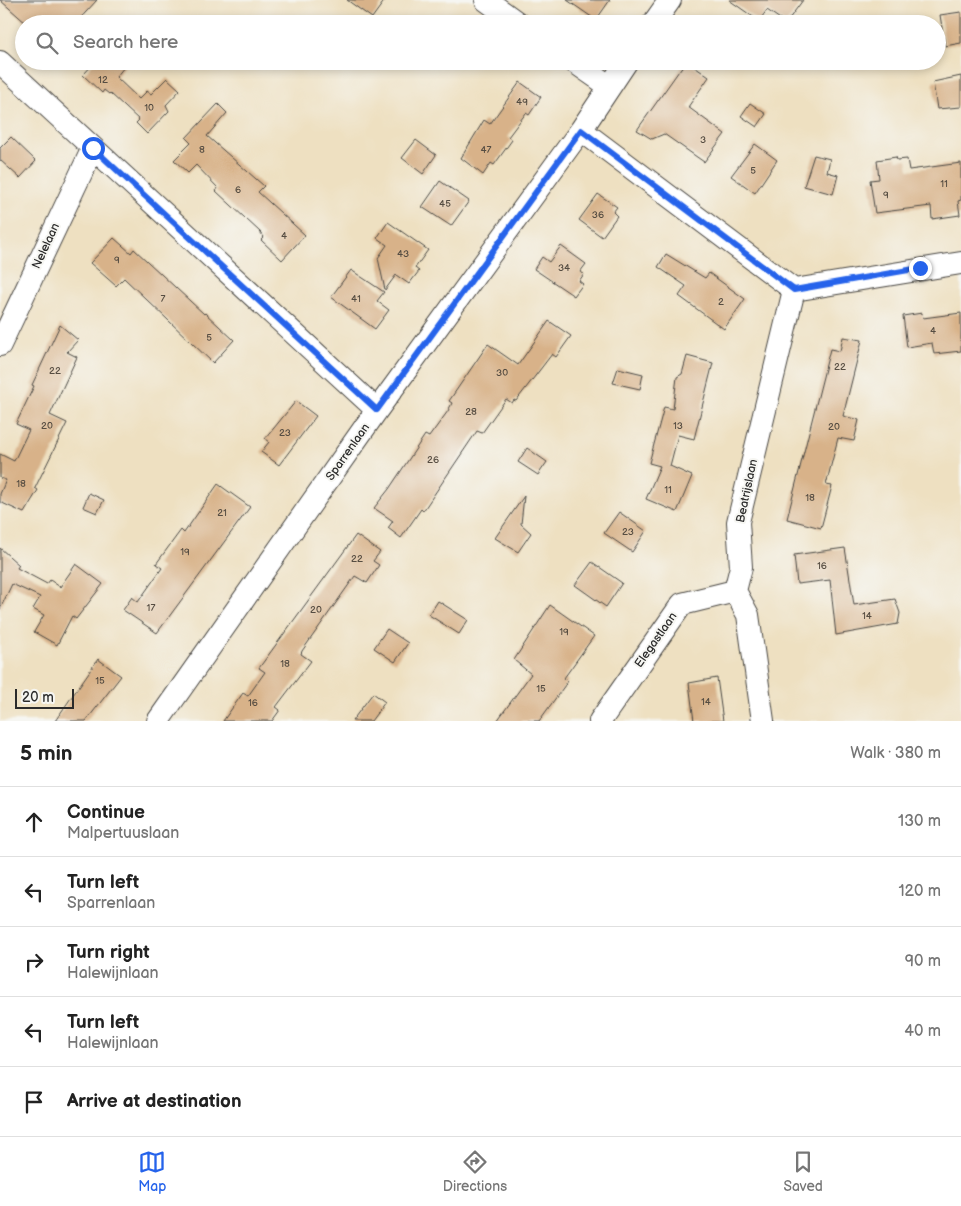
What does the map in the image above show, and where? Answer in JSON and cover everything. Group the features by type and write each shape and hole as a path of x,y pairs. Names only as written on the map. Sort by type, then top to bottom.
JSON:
{"street":[{"path":"486,0 507,15"},
{"path":"659,15 670,0"},
{"path":"0,62 377,410"},
{"path":"586,70 609,86"},
{"name":"Sparrenlaan","path":"158,721 377,410 581,130 620,70"},
{"path":"581,130 794,290 961,263"},
{"name":"Nelelaan","path":"0,345 93,148"},
{"name":"Beatrijslaan","path":"735,591 741,568 738,522 794,290"},
{"path":"735,591 748,615 763,721"},
{"name":"Elegastlaan","path":"600,721 682,604 735,591"}],"building":[{"path":"0,0 97,0 83,15 17,15"},
{"path":"347,0 385,0 374,15 368,15"},
{"path":"567,0 610,0 600,15 589,15"},
{"path":"729,0 803,0 792,15 774,15 767,10 763,15 750,15"},
{"path":"961,12 961,43 946,46 946,15 940,15"},
{"path":"88,70 122,70 116,77 139,99 147,91 151,94 167,78 180,90 166,105 169,111 147,134 136,123 139,120 110,93 104,90 102,93 83,75"},
{"path":"680,70 699,70 709,77 688,107 725,134 704,162 664,134 652,139 637,130"},
{"path":"961,76 961,107 937,109 933,82"},
{"path":"520,82 541,97 529,115 526,113 508,137 512,140 494,165 491,163 483,175 461,158 484,120 490,124"},
{"path":"750,103 766,114 757,127 741,116"},
{"path":"218,104 227,113 207,136 264,186 258,192 305,235 282,260 261,240 264,237 260,232 216,191 218,188 196,165 188,173 174,160 191,143 186,138"},
{"path":"11,137 36,161 20,178 0,160 0,148"},
{"path":"416,140 436,155 423,174 402,158"},
{"path":"755,144 777,160 755,193 731,176"},
{"path":"814,155 830,159 827,172 838,175 833,194 804,186"},
{"path":"896,157 897,160 907,159 909,170 961,163 961,200 958,201 960,215 932,219 931,206 875,213 870,180 879,179 877,160"},
{"path":"440,181 469,201 451,226 422,207"},
{"path":"598,194 617,207 613,212 617,216 602,237 579,220"},
{"path":"388,222 428,250 415,268 419,271 409,284 396,275 385,290 378,258 387,245 377,238"},
{"path":"114,238 131,253 134,249 234,340 213,363 124,278 116,286 90,263"},
{"path":"561,246 586,264 580,272 584,274 579,281 583,284 574,296 534,269 542,257 549,262"},
{"path":"666,254 705,278 709,273 745,299 724,329 679,296 686,286 658,267"},
{"path":"351,270 384,292 377,301 389,310 375,329 331,297"},
{"path":"922,313 923,318 961,313 961,351 934,354 932,343 907,347 903,316"},
{"path":"549,321 571,336 556,357 552,354 516,401 514,400 512,403 506,399 482,433 477,431 423,511 421,509 401,538 388,528 393,521 374,508 425,435 429,437 448,411 452,403 449,401 488,344 518,365"},
{"path":"60,325 78,340 67,352 77,357 50,415 67,423 35,488 38,490 24,513 0,502 0,494 6,480 0,478 0,454 14,461 29,430 16,424"},
{"path":"843,337 862,340 843,416 859,420 854,441 838,438 826,485 832,486 821,528 787,519 830,349 840,351"},
{"path":"687,356 713,363 694,439 678,435 670,466 692,476 677,512 646,499 660,466 649,463 664,407 673,409 677,377 682,374"},
{"path":"618,368 643,374 640,389 613,383"},
{"path":"296,401 316,416 279,465 261,452 269,442 265,439"},
{"path":"527,448 547,462 538,475 518,462"},
{"path":"218,484 250,507 157,633 123,610 132,597 138,602 162,568 156,564 181,530 184,533"},
{"path":"89,493 104,500 97,513 83,507"},
{"path":"524,496 521,524 531,533 518,552 495,538"},
{"path":"619,512 646,531 632,552 604,533"},
{"path":"356,535 380,552 373,561 379,565 367,583 355,576 302,651 301,654 311,661 276,707 280,710 272,721 223,721 243,693 248,696 265,672 259,668"},
{"path":"0,548 19,565 17,568 47,584 50,580 60,587 76,564 103,584 76,619 72,616 57,645 34,632 44,615 33,609 40,597 12,584 0,609"},
{"path":"845,548 854,605 895,599 900,613 898,624 836,635 830,580 797,584 794,555"},
{"path":"592,562 622,583 606,607 575,585"},
{"path":"438,601 468,620 459,634 429,615"},
{"path":"550,605 594,636 564,678 568,681 539,721 497,721 531,674 514,660"},
{"path":"387,629 408,643 395,662 374,648"},
{"path":"98,659 121,676 86,721 55,721"},
{"path":"717,678 723,721 694,721 689,683"},
{"path":"373,693 385,702 371,721 352,721"}],"route":[{"path":"93,148 377,410 581,130 794,290 920,268"}]}
